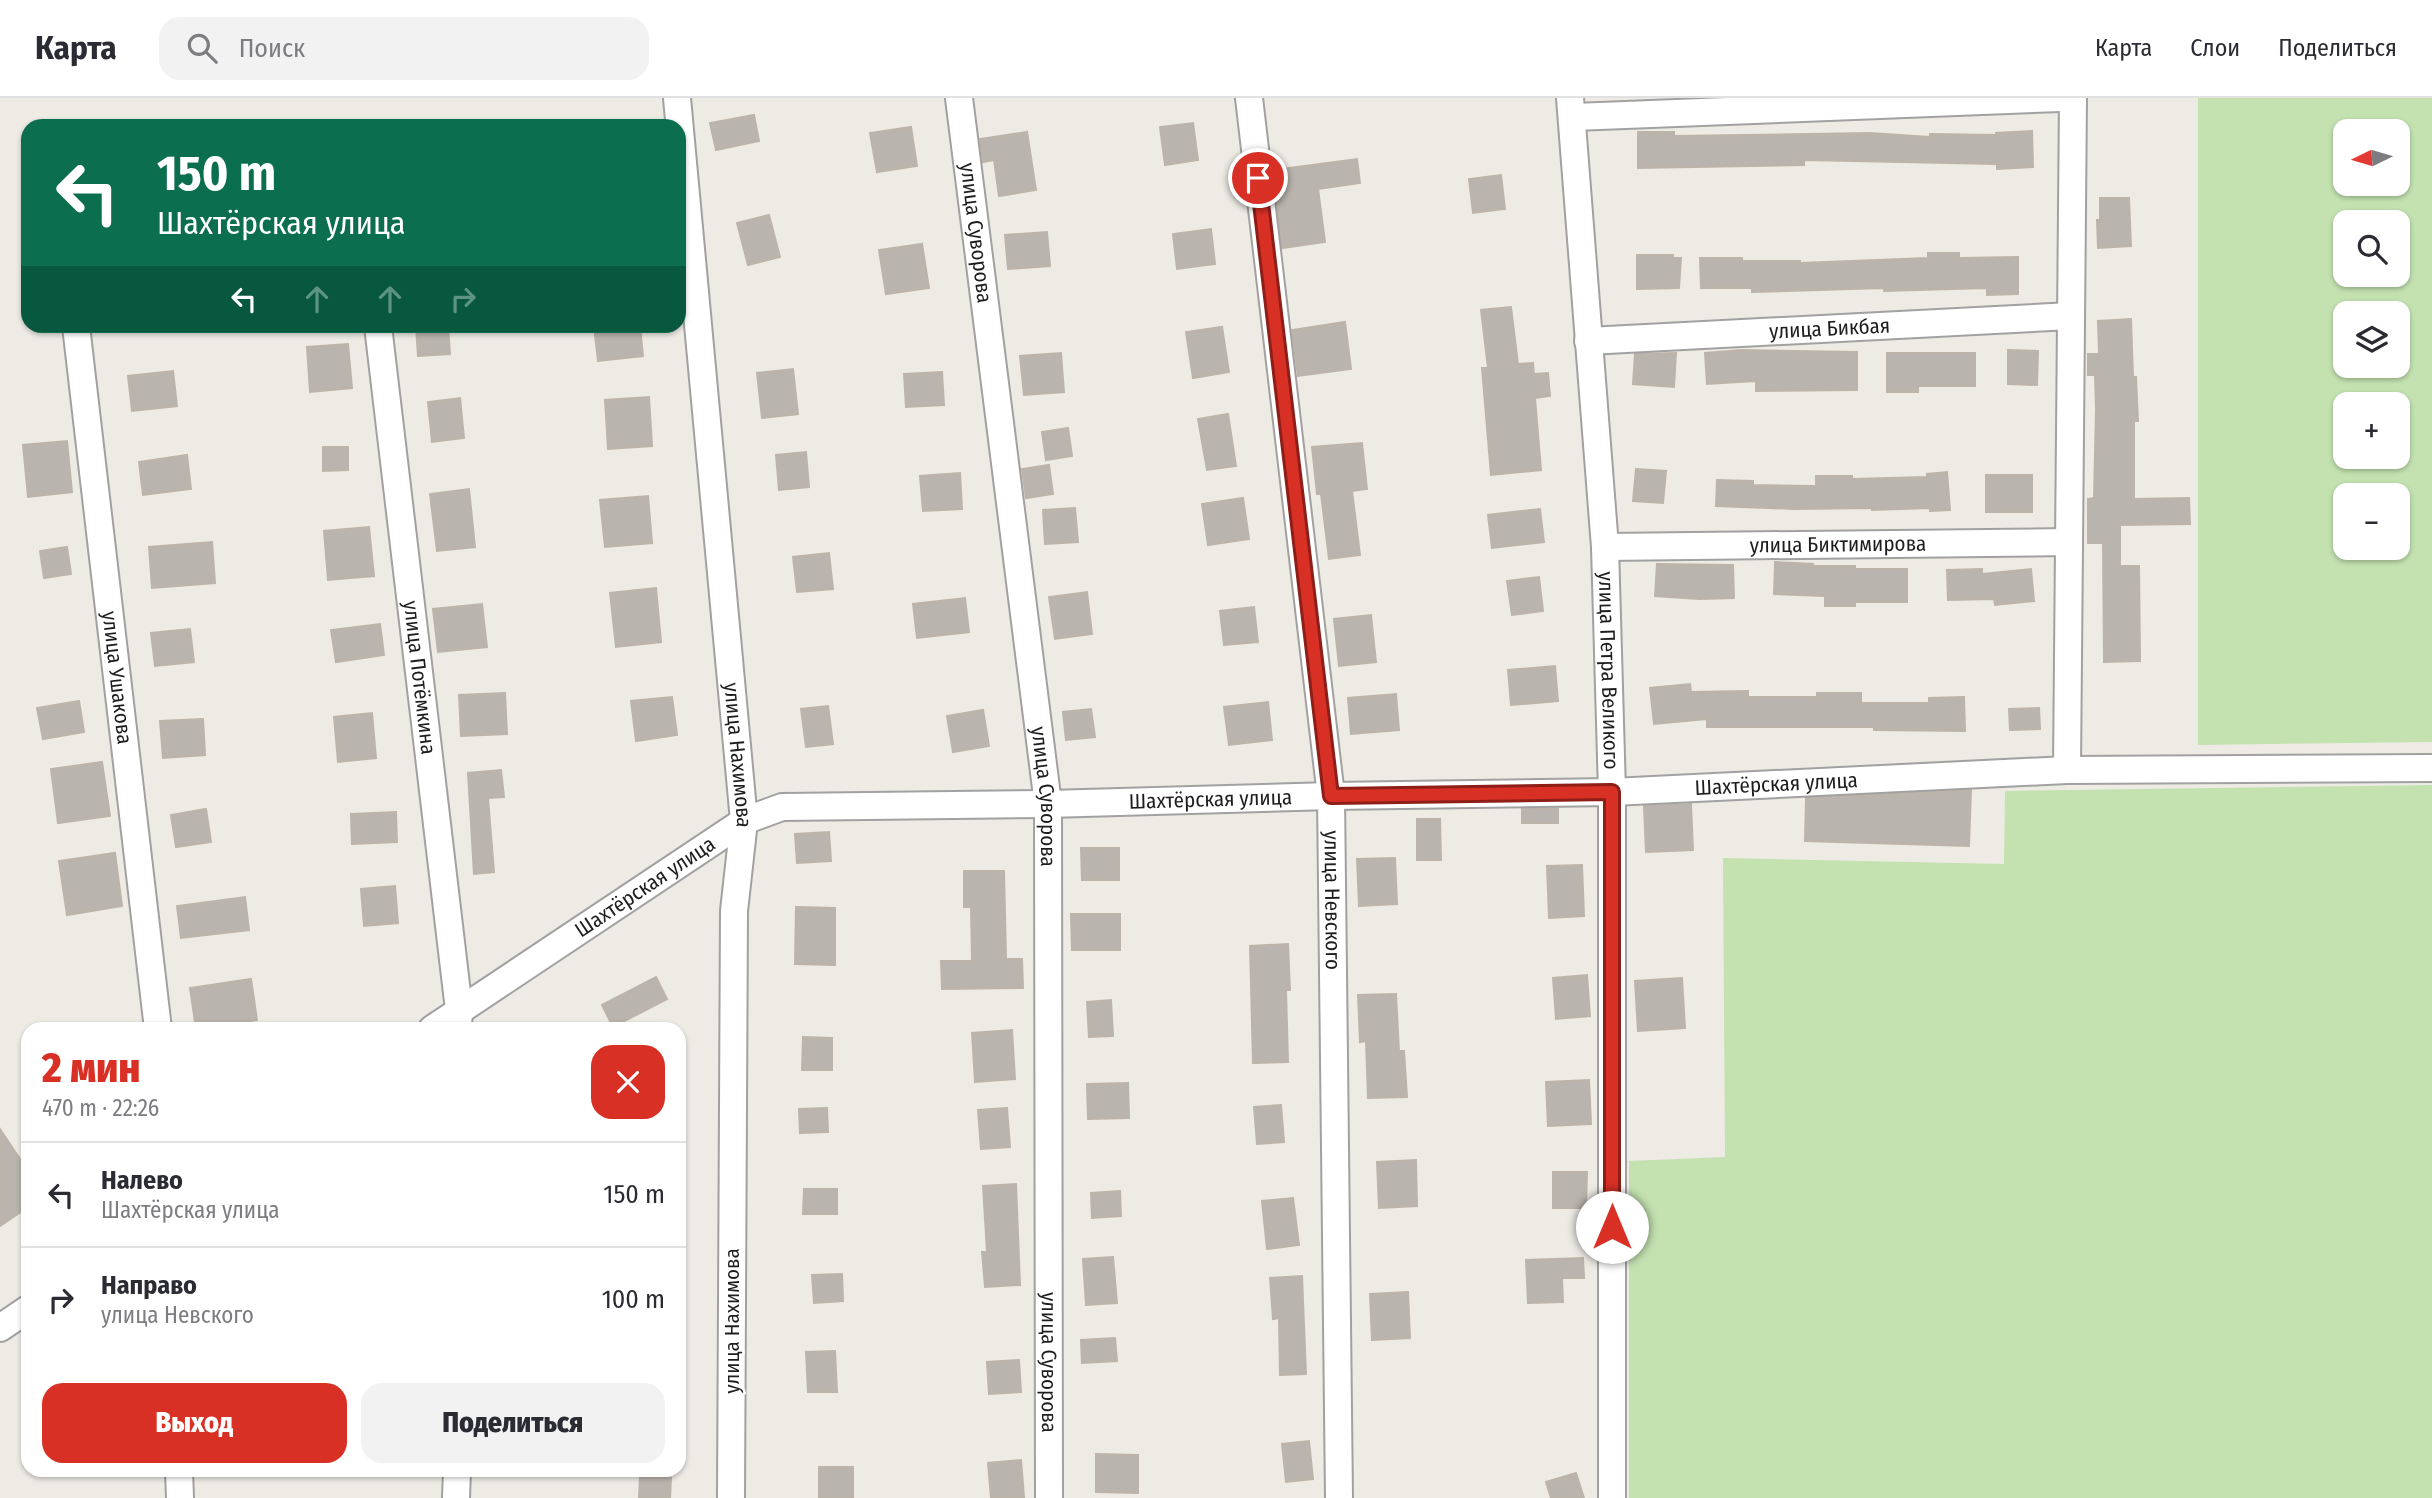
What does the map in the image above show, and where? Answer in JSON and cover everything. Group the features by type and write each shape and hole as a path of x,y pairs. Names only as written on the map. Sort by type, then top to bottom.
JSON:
{"street":[{"name":"улица Нахимова","path":"677,98 679,119"},
{"name":"улица Суворова","path":"959,98 1048,804 1049,1498"},
{"name":"улица Невского","path":"1249,98 1331,796 1339,1498"},
{"path":"1572,108 2060,98"},
{"path":"2067,770 2073,98"},
{"name":"улица Петра Великого","path":"1572,108 1605,547 1612,792 1612,1498"},
{"name":"улица Нахимова","path":"686,195 744,821 734,911 731,1498"},
{"name":"улица Бикбая","path":"1588,341 2071,316"},
{"name":"улица Ушакова","path":"77,333 158,1022"},
{"name":"улица Потёмкина","path":"379,333 458,1020"},
{"name":"улица Биктимирова","path":"1605,547 2069,542"},
{"name":"Шахтёрская улица","path":"458,1020 744,821 782,807 1612,792 2067,770 2432,768"},
{"path":"0,1328 21,1314"},
{"path":"180,1477 180,1498"},
{"path":"457,1477 457,1498"}],"green space":[{"path":"2198,98 2432,98 2432,742 2198,745"},
{"path":"2432,785 2432,1498 1629,1498 1629,1161 1725,1157 1723,858 2004,864 2005,791"}],"building":[{"path":"754,115 759,141 716,150 710,123"},
{"path":"1193,123 1198,160 1165,165 1160,127"},
{"path":"911,127 917,166 877,172 870,133"},
{"path":"2032,131 2033,167 1997,169 1997,164 1804,160 1804,165 1638,168 1638,132 1674,132 1674,136 1870,133 1930,137 1930,134 1996,135"},
{"path":"1027,132 1036,190 999,196 994,160 983,162 980,139"},
{"path":"1357,159 1360,183 1318,189 1325,242 1282,248 1273,170"},
{"path":"1501,175 1505,209 1473,213 1469,179"},
{"path":"2100,198 2129,198 2131,246 2098,248 2097,220 2100,220"},
{"path":"769,215 780,257 748,265 737,223"},
{"path":"1211,229 1215,264 1177,269 1173,234"},
{"path":"1047,232 1050,266 1008,269 1005,235"},
{"path":"922,244 929,288 886,294 879,250"},
{"path":"1928,253 1959,253 1959,258 2018,257 2018,294 1987,295 1987,288 1752,292 1752,288 1701,288 1700,258 1800,263 1928,258"},
{"path":"1637,255 1673,255 1673,258 1681,258 1679,288 1637,289"},
{"path":"1511,307 1518,364 1533,363 1534,374 1548,373 1550,396 1535,398 1541,470 1491,475 1482,368 1488,368 1481,310"},
{"path":"2131,319 2138,421 2134,421 2134,499 2189,498 2190,524 2120,525 2120,566 2139,566 2140,661 2104,662 2103,543 2088,543 2088,499 2094,498 2096,409 2095,375 2088,375 2088,354 2099,354 2098,321"},
{"path":"1345,322 1351,369 1298,376 1292,330"},
{"path":"1222,327 1229,372 1193,378 1186,332"},
{"path":"416,333 448,333 450,354 418,356"},
{"path":"595,333 641,333 643,356 598,361"},
{"path":"348,344 352,388 310,392 307,347"},
{"path":"1742,350 1857,352 1857,390 1756,391 1756,381 1707,384 1705,353"},
{"path":"2008,350 2038,351 2037,385 2008,384"},
{"path":"1061,353 1064,392 1024,395 1020,356"},
{"path":"1676,353 1674,387 1633,384 1635,354"},
{"path":"1887,353 1975,353 1975,386 1918,386 1918,392 1887,392"},
{"path":"793,369 798,414 762,418 757,373"},
{"path":"173,371 177,406 132,411 128,376"},
{"path":"942,372 944,405 906,407 904,374"},
{"path":"649,397 652,446 608,449 605,400"},
{"path":"460,398 464,438 432,442 428,402"},
{"path":"1228,414 1236,466 1207,470 1198,419"},
{"path":"1068,428 1072,456 1046,460 1042,432"},
{"path":"67,441 72,492 28,497 23,445"},
{"path":"1362,443 1367,489 1352,491 1360,555 1329,559 1321,494 1317,494 1312,447"},
{"path":"323,447 348,447 348,470 323,471"},
{"path":"806,452 809,487 779,490 776,455"},
{"path":"187,455 191,489 143,495 139,462"},
{"path":"1049,465 1053,494 1026,498 1022,469"},
{"path":"1636,469 1666,471 1663,503 1633,501"},
{"path":"1947,472 1950,510 1716,506 1717,480 1753,481 1753,485 1816,486 1816,476 1852,476 1852,479 1927,477 1927,474"},
{"path":"960,473 962,509 923,511 920,476"},
{"path":"1986,475 2032,475 2032,512 1986,512"},
{"path":"469,489 475,547 437,551 430,494"},
{"path":"648,496 652,543 605,547 600,500"},
{"path":"1243,498 1249,539 1208,545 1202,504"},
{"path":"1075,508 1078,542 1045,544 1043,510"},
{"path":"1540,509 1544,542 1492,548 1488,515"},
{"path":"369,527 374,576 328,580 324,531"},
{"path":"212,542 215,583 152,588 149,547"},
{"path":"67,547 71,574 44,578 40,551"},
{"path":"829,553 833,589 797,592 793,557"},
{"path":"1775,562 1813,564 1812,566 1855,566 1855,569 1907,569 1907,602 1855,602 1855,606 1825,606 1825,596 1774,594"},
{"path":"1657,564 1733,565 1734,598 1655,596"},
{"path":"1982,569 1982,574 2031,569 2034,601 1995,605 1994,599 1948,600 1947,570"},
{"path":"1539,577 1543,611 1512,615 1507,581"},
{"path":"656,588 661,642 616,647 610,593"},
{"path":"1087,592 1092,634 1055,639 1049,597"},
{"path":"965,598 969,632 917,638 913,604"},
{"path":"482,604 487,647 438,652 433,609"},
{"path":"1254,607 1258,642 1224,645 1220,611"},
{"path":"1371,615 1376,662 1339,666 1334,619"},
{"path":"380,624 384,655 336,662 331,630"},
{"path":"190,629 194,662 155,666 151,633"},
{"path":"1555,666 1558,701 1511,705 1508,670"},
{"path":"1690,684 1691,692 1748,691 1748,697 1817,697 1817,693 1861,693 1861,703 1929,703 1929,698 1964,697 1965,731 1874,730 1874,727 1707,727 1707,719 1654,724 1650,688"},
{"path":"505,693 507,734 461,736 459,695"},
{"path":"1396,694 1399,730 1351,734 1348,698"},
{"path":"672,697 677,735 636,741 631,701"},
{"path":"79,701 84,732 43,739 37,708"},
{"path":"1268,702 1272,740 1229,745 1224,707"},
{"path":"828,706 833,744 806,747 801,709"},
{"path":"2039,708 2040,729 2010,730 2009,709"},
{"path":"1091,709 1095,737 1066,740 1063,712"},
{"path":"983,710 989,746 953,752 947,716"},
{"path":"372,713 376,758 338,762 334,717"},
{"path":"203,719 205,755 163,758 160,721"},
{"path":"102,762 110,816 58,823 51,769"},
{"path":"501,770 504,797 488,798 494,872 474,874 468,773"},
{"path":"1971,790 1969,846 1805,841 1806,798"},
{"path":"1691,804 1693,850 1646,852 1644,806"},
{"path":"206,809 211,842 176,847 171,815"},
{"path":"1522,809 1558,809 1558,823 1522,823"},
{"path":"396,812 397,842 352,844 351,814"},
{"path":"1417,819 1440,819 1441,860 1417,860"},
{"path":"829,832 831,861 797,863 795,834"},
{"path":"1081,848 1119,848 1119,880 1082,880"},
{"path":"115,853 122,906 67,915 59,861"},
{"path":"1395,858 1397,904 1359,906 1357,859"},
{"path":"1582,865 1584,916 1549,918 1547,866"},
{"path":"964,871 1004,871 1006,959 1022,959 1023,988 942,989 941,961 972,961 971,907 964,907"},
{"path":"395,886 398,923 364,926 361,889"},
{"path":"245,897 249,930 181,938 177,906"},
{"path":"796,907 835,908 835,965 795,964"},
{"path":"1071,914 1120,914 1120,950 1072,950"},
{"path":"1288,944 1288,1062 1253,1063 1250,946"},
{"path":"1587,975 1590,1016 1556,1019 1553,978"},
{"path":"656,977 667,999 623,1022 610,1022 602,1005"},
{"path":"1682,978 1685,1028 1638,1031 1635,981"},
{"path":"251,979 257,1020 195,1022 190,988"},
{"path":"1396,994 1399,1051 1404,1051 1407,1097 1368,1098 1366,1041 1360,1042 1358,995"},
{"path":"1111,1000 1113,1036 1089,1037 1087,1002"},
{"path":"1012,1030 1015,1079 975,1082 972,1033"},
{"path":"803,1037 832,1038 832,1070 802,1070"},
{"path":"1589,1080 1591,1124 1548,1126 1546,1082"},
{"path":"1128,1083 1129,1118 1088,1119 1087,1084"},
{"path":"1281,1105 1284,1142 1257,1144 1254,1107"},
{"path":"827,1108 828,1132 800,1133 799,1109"},
{"path":"1007,1108 1010,1147 981,1149 978,1110"},
{"path":"0,1129 21,1160 21,1212 0,1226"},
{"path":"1416,1160 1417,1206 1379,1208 1377,1162"},
{"path":"1553,1172 1587,1172 1586,1208 1553,1208"},
{"path":"1016,1184 1020,1285 985,1287 982,1252 987,1252 983,1186"},
{"path":"804,1189 837,1189 837,1214 803,1214"},
{"path":"1120,1191 1121,1216 1092,1218 1091,1193"},
{"path":"1293,1198 1299,1245 1267,1249 1262,1201"},
{"path":"1113,1257 1117,1303 1086,1305 1083,1259"},
{"path":"1583,1258 1584,1278 1562,1278 1563,1302 1528,1303 1526,1260"},
{"path":"842,1274 843,1301 814,1303 812,1275"},
{"path":"1302,1276 1306,1374 1280,1375 1279,1318 1273,1319 1270,1278"},
{"path":"1408,1292 1410,1338 1372,1340 1370,1294"},
{"path":"1115,1338 1117,1361 1082,1363 1081,1340"},
{"path":"835,1351 837,1392 808,1392 806,1352"},
{"path":"1019,1360 1021,1392 989,1394 987,1362"},
{"path":"1309,1441 1313,1479 1286,1482 1282,1444"},
{"path":"1096,1454 1138,1455 1138,1493 1096,1492"},
{"path":"1021,1460 1024,1497 991,1498 988,1463"},
{"path":"819,1467 853,1467 853,1498 819,1498"},
{"path":"1576,1473 1584,1498 1551,1498 1546,1482"},
{"path":"640,1477 671,1478 670,1498 639,1498"}],"route":[{"path":"1258,178 1331,796 1612,792 1612,1227"}]}
